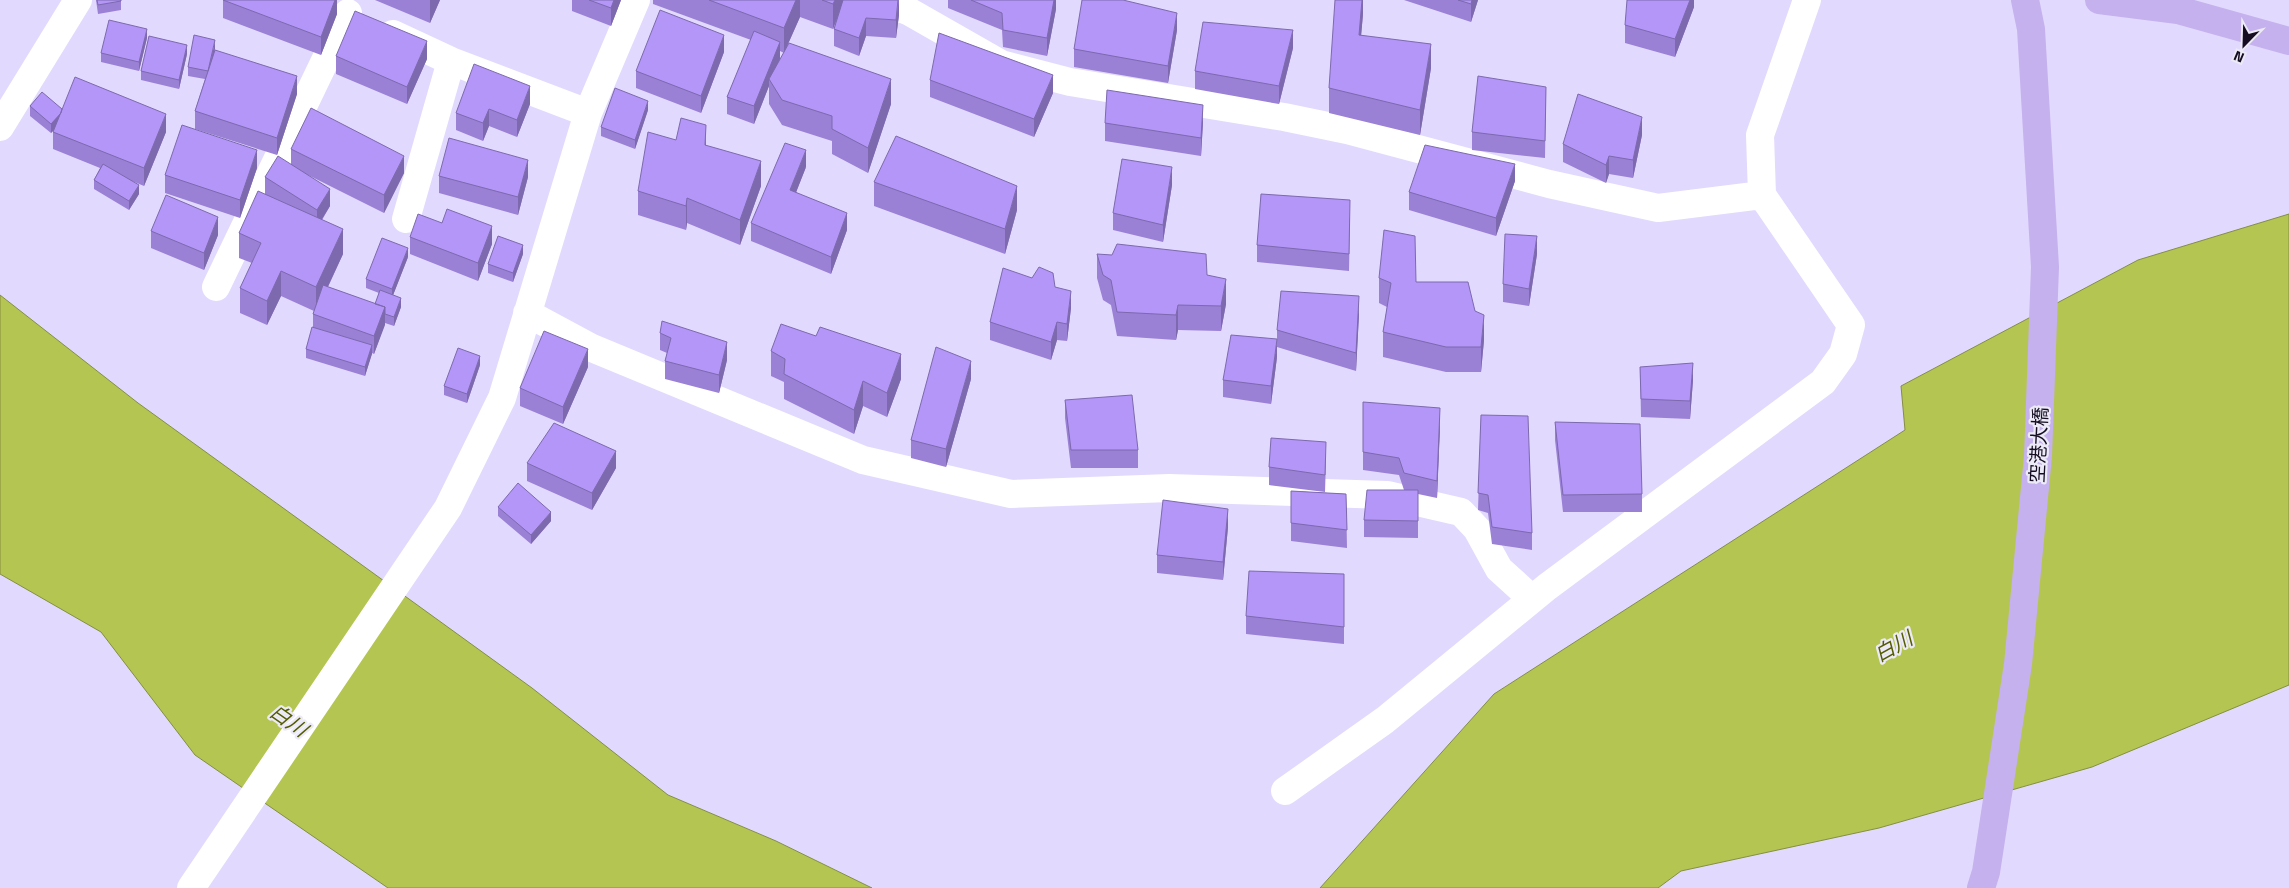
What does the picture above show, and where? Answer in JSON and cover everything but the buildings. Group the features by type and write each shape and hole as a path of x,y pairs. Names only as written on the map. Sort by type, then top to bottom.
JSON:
{"main road":[{"name":"空港大橋","path":"1981,888 1986,872 2018,664 2038,456 2045,267 2030,29 2025,0"},
{"path":"2099,0 2178,10 2289,41"}],"street":[{"path":"0,127 78,0"},
{"path":"191,888 448,508 502,398 588,113 636,0"},
{"path":"880,0 910,12 1001,64 1070,82 1284,117 1348,130 1549,184 1658,208 1762,195"},
{"path":"1285,791 1385,720 1532,599 1823,382 1843,354 1851,325 1762,195 1760,135 1807,0"},
{"path":"216,287 338,8 451,61 588,113"},
{"path":"406,218 451,61"},
{"path":"527,313 592,348 863,460 1012,494 1169,488 1388,495 1461,512 1477,529 1499,569 1532,599"}],"water":[{"name":"白川","path":"2289,214 2289,685 2092,767 1879,828 1681,871 1658,888 1320,888 1494,694 1905,430 1901,386 2138,260"},
{"name":"白川","path":"0,295 138,403 532,688 668,795 776,841 872,888 388,888 195,755 101,632 0,574"}]}
